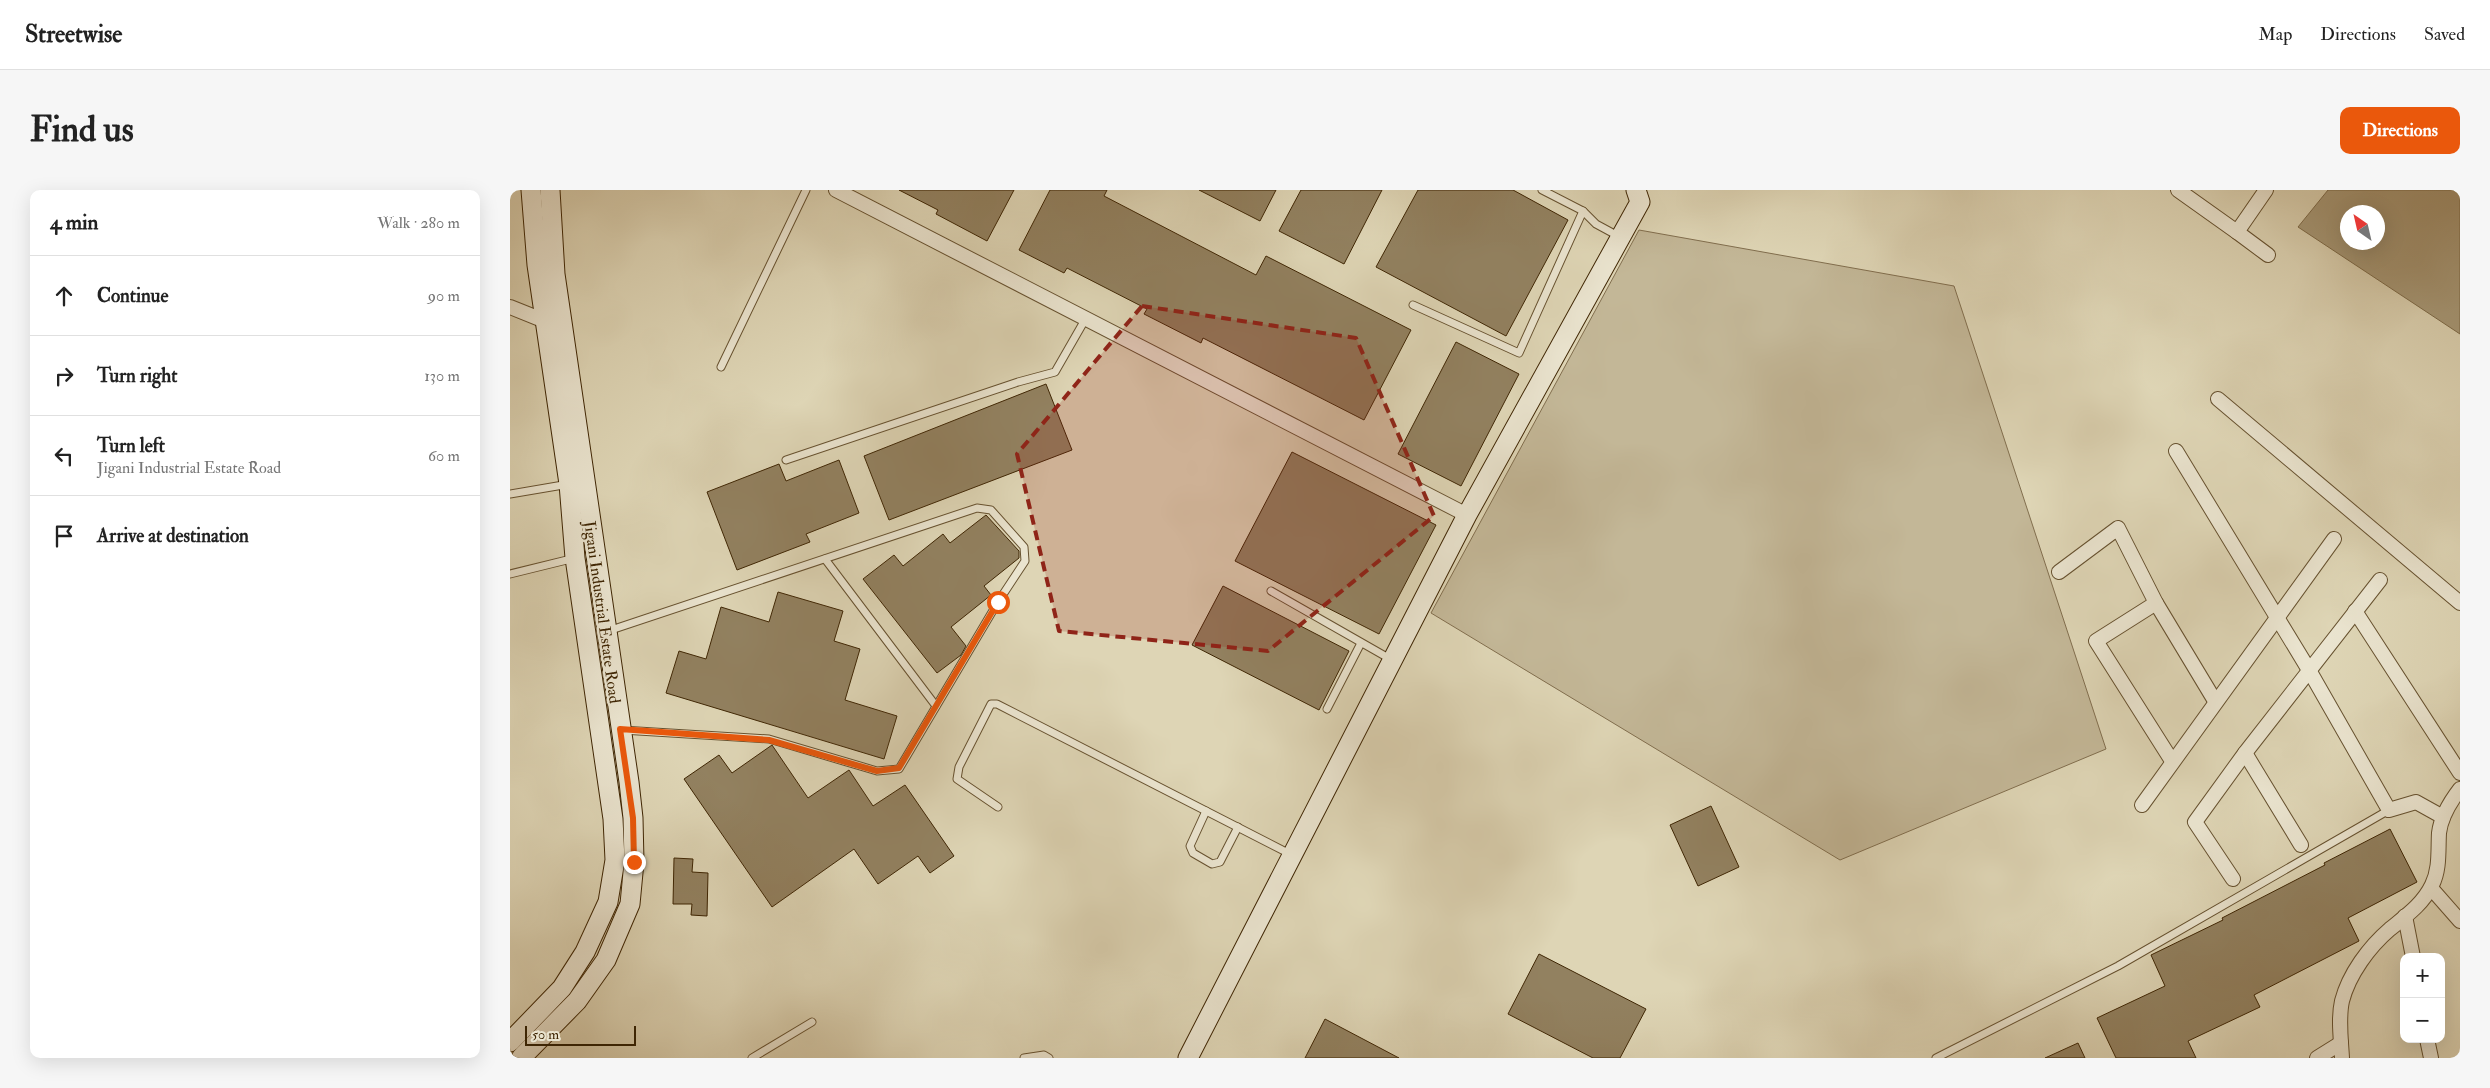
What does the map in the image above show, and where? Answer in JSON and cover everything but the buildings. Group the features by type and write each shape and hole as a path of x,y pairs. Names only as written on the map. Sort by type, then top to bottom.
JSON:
{"main road":[{"name":"Jigani Industrial Estate Road","path":"510,1042 562,988 585,952 608,902 614,860 613,819 576,558 570,484 537,265 531,190"},
{"name":"Jigani Industrial Estate Road","path":"521,1058 577,1001 606,960 630,904 634,862 633,818 555,274 550,190"},
{"path":"1188,1058 1467,515 1640,202 1636,190"},
{"path":"613,819 633,818"}],"street":[{"path":"836,190 1467,515"},
{"path":"2178,190 2268,255"},
{"path":"2237,232 2266,190"},
{"path":"510,307 545,321"},
{"path":"2218,399 2460,603"},
{"path":"2176,451 2309,670 2388,810 2416,802 2443,817"},
{"path":"2058,572 2118,528 2156,603 2215,701"},
{"path":"2142,805 2172,760 2334,539"},
{"path":"2233,880 2195,822 2244,753 2380,580"},
{"path":"2156,603 2096,641 2172,760"},
{"path":"2355,611 2460,772"},
{"path":"2244,753 2301,845"},
{"path":"2342,1058 2342,1001 2348,986 2362,959 2381,936 2425,898 2431,888 2438,862 2443,817 2460,789"},
{"path":"2431,888 2460,921"},
{"path":"2406,916 2412,953"},
{"path":"2428,1043 2431,1058"},
{"path":"2317,1058 2341,1044"}],"lane":[{"path":"721,367 806,190"},
{"path":"1542,190 1583,211 1596,224 1620,237"},
{"path":"1413,305 1519,353 1583,211"},
{"path":"786,460 1018,382 1055,372 1086,318"},
{"path":"510,494 570,484"},
{"path":"605,632 624,628 977,508 991,510 1024,548 1025,561 998,602 899,768 877,771 769,740 620,729"},
{"path":"510,574 576,558"},
{"path":"825,559 936,706"},
{"path":"1271,591 1392,660"},
{"path":"1327,709 1361,643"},
{"path":"998,807 957,779 959,767 991,704 997,704 1292,855"},
{"path":"1936,1058 2118,966 2388,810"},
{"path":"1206,811 1190,846 1193,854 1212,864 1220,862 1238,827"},
{"path":"752,1058 812,1022"},
{"path":"1024,1058 1044,1055 1049,1058"}],"highlighted area":[{"path":"1142,306 1356,338 1434,516 1268,651 1059,631 1017,454"}],"shaded area":[{"path":"2328,190 2460,190 2460,334 2298,227"},
{"path":"1639,230 1954,286 2106,749 1840,860 1431,613"}],"route":[{"path":"634,862 633,818 620,729 769,740 877,771 899,768 998,602"}]}
